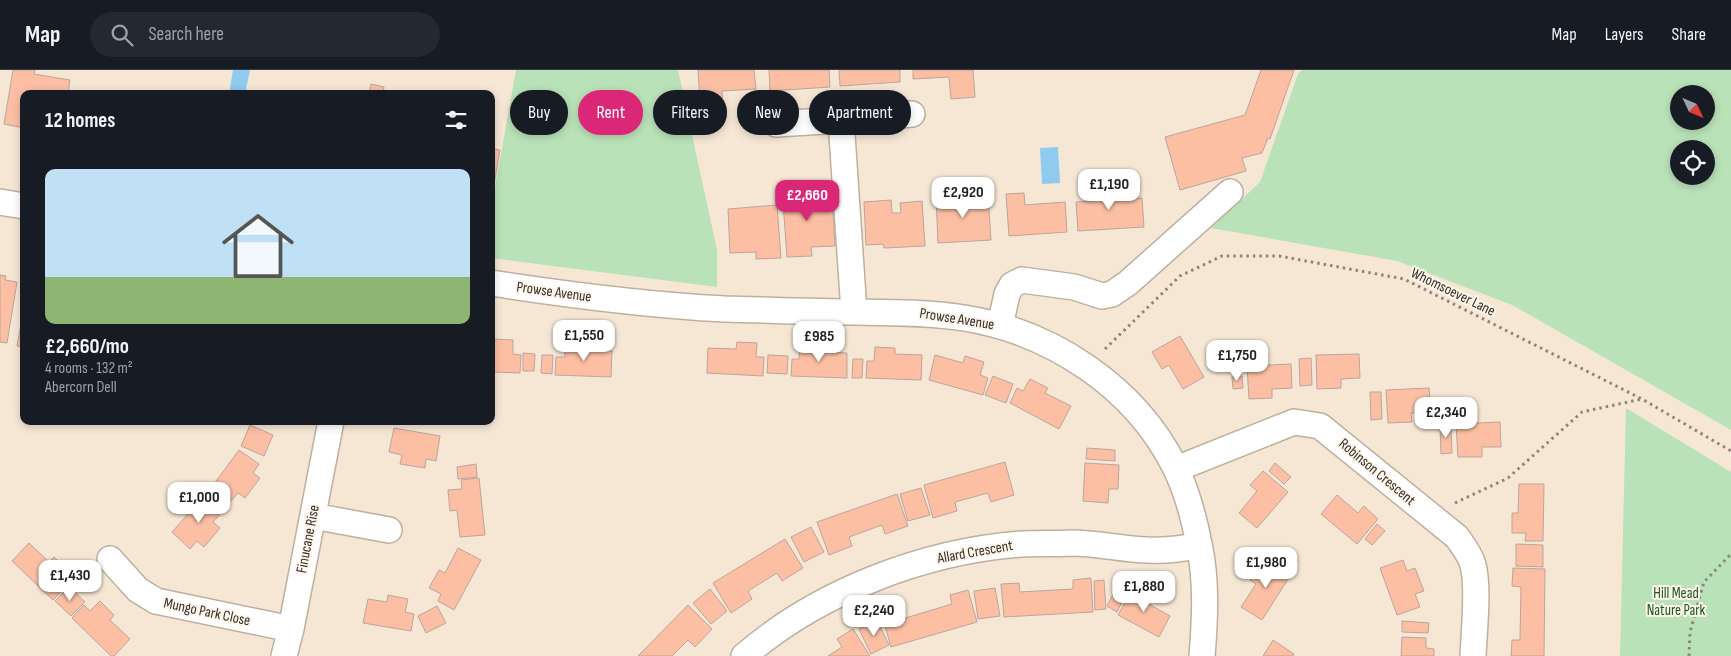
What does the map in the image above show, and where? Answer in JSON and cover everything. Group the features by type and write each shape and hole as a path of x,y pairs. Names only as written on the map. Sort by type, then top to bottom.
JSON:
{"street":[{"path":"842,135 854,312"},
{"path":"1000,326 1007,294 1012,285 1022,280 1074,287 1102,296 1112,294 1128,284 1230,192"},
{"path":"0,202 20,205"},
{"name":"Prowse Avenue","path":"495,284 589,298 722,308 930,312 1000,326 1056,348 1087,367 1114,388 1137,412 1155,435 1176,468 1200,545 1205,588 1202,656"},
{"name":"Robinson Crescent","path":"1176,468 1294,422 1307,422 1320,426 1457,537 1466,549 1473,565 1473,656"},
{"name":"Finucane Rise","path":"284,656 291,629 330,425"},
{"path":"313,516 389,530"},
{"name":"Allard Crescent","path":"744,656 759,643 816,605 862,584 942,556 1021,544 1096,543 1155,550 1200,545"},
{"name":"Mungo Park Close","path":"110,559 138,590 156,601 291,629"}],"path":[{"name":"Whomsoever Lane","path":"1087,367 1180,276 1222,256 1279,256 1404,279 1642,399 1731,451"},
{"path":"1436,521 1450,506 1508,478 1582,412 1642,399"},
{"path":"1689,656 1690,632 1704,582 1731,554"}],"green space":[{"path":"516,70 678,70 682,90 653,90 653,135 692,135 717,250 717,287 495,259 495,188 510,104 510,135 568,135 568,90 512,90"},
{"path":"1302,70 1731,70 1731,430 1512,305 1397,261 1211,228 1260,182 1298,74"},
{"name":"Hill Mead Nature Park","path":"1626,408 1731,472 1731,656 1620,656"}],"water":[{"path":"233,70 250,70 246,90 230,90"},
{"path":"1058,147 1060,183 1042,184 1040,148"}],"building":[{"path":"13,70 35,70 34,74 70,80 69,90 20,90 20,127 4,124"},
{"path":"698,70 754,70 756,89 699,90"},
{"path":"769,70 829,70 830,87 770,90"},
{"path":"839,70 900,70 900,82 840,86"},
{"path":"913,70 973,70 975,97 951,99 949,77 913,79"},
{"path":"1261,70 1294,70 1270,139 1268,138 1262,153 1242,158 1246,171 1180,190 1165,137 1245,115"},
{"path":"371,84 384,87 384,90 370,90"},
{"path":"495,149 500,150 495,179"},
{"path":"812,186 813,202 832,200 835,246 811,247 812,256 787,257 782,188"},
{"path":"1118,187 1118,199 1142,198 1144,227 1078,231 1076,202 1091,201 1090,189"},
{"path":"1024,193 1025,205 1065,202 1067,232 1009,236 1006,194"},
{"path":"988,195 991,240 938,243 936,198"},
{"path":"891,200 892,213 901,213 900,203 922,201 925,246 884,248 883,244 866,245 864,202"},
{"path":"777,205 781,258 756,259 756,252 730,253 728,209"},
{"path":"0,275 6,276 5,280 17,282 7,343 0,342"},
{"path":"20,330 20,346 17,346"},
{"path":"1180,336 1204,377 1183,389 1169,365 1162,369 1152,352"},
{"path":"495,339 513,340 513,354 521,355 520,373 495,372"},
{"path":"737,342 757,343 756,357 764,357 763,376 707,373 708,348 736,349"},
{"path":"565,343 585,344 584,350 612,351 611,377 555,375 556,357 565,357"},
{"path":"800,344 820,345 820,352 847,353 847,378 791,376 792,359 799,359"},
{"path":"875,347 895,348 895,354 922,355 921,380 866,378 867,361 874,361"},
{"path":"523,353 535,354 534,371 523,371"},
{"path":"1359,354 1360,378 1341,379 1341,388 1317,389 1316,355"},
{"path":"542,355 553,355 552,374 541,373"},
{"path":"768,355 788,356 787,374 767,373"},
{"path":"935,355 963,363 965,356 984,362 980,375 988,378 983,395 929,380"},
{"path":"1311,358 1312,385 1300,386 1299,359"},
{"path":"853,359 863,359 862,378 852,378"},
{"path":"1291,364 1292,388 1272,389 1272,398 1249,399 1247,366"},
{"path":"993,376 1013,384 1006,403 985,395"},
{"path":"1242,376 1243,388 1233,389 1232,377"},
{"path":"1030,379 1048,388 1045,393 1071,406 1059,429 1010,403 1017,388 1023,391"},
{"path":"1429,388 1431,412 1411,413 1412,422 1388,423 1386,390"},
{"path":"1370,392 1381,392 1382,419 1371,420"},
{"path":"1500,422 1501,447 1482,447 1482,457 1458,457 1456,424"},
{"path":"250,425 273,435 264,456 241,446"},
{"path":"1451,425 1452,453 1441,454 1440,426"},
{"path":"394,428 440,436 436,461 426,459 425,468 400,464 402,455 389,452"},
{"path":"1087,448 1115,450 1115,461 1086,459"},
{"path":"239,450 259,464 253,473 260,478 245,498 238,493 230,502 211,488"},
{"path":"1005,462 1014,495 991,502 988,493 955,502 957,511 933,518 924,485"},
{"path":"1085,463 1119,465 1118,489 1109,489 1108,503 1083,501"},
{"path":"1275,463 1291,477 1284,484 1269,471"},
{"path":"476,464 477,477 458,479 457,467"},
{"path":"1263,471 1288,492 1257,528 1239,513 1257,491 1250,485"},
{"path":"479,478 485,535 460,537 457,510 450,511 448,490 462,489 461,480"},
{"path":"1519,484 1544,484 1543,541 1525,541 1526,533 1512,533 1512,513 1518,513"},
{"path":"921,488 930,515 908,521 900,494"},
{"path":"897,494 908,526 885,534 882,525 849,537 852,546 829,555 817,522"},
{"path":"1337,495 1358,513 1364,506 1378,519 1357,544 1321,514"},
{"path":"204,496 222,512 213,522 220,528 204,547 197,541 190,549 172,532"},
{"path":"1377,524 1385,531 1372,545 1365,539"},
{"path":"811,527 824,552 804,562 791,537"},
{"path":"785,539 803,568 782,581 777,573 748,591 752,599 731,613 713,583"},
{"path":"29,543 49,562 54,557 69,572 59,582 65,587 53,600 12,561"},
{"path":"1516,544 1543,545 1543,567 1516,566"},
{"path":"458,548 481,560 454,610 438,601 441,594 429,588 439,570 445,573"},
{"path":"1282,551 1298,561 1291,570 1276,560"},
{"path":"1403,560 1407,571 1415,568 1424,591 1415,594 1420,607 1397,615 1380,568"},
{"path":"1261,563 1273,571 1277,564 1292,573 1262,620 1241,607 1256,584 1250,580"},
{"path":"1513,568 1545,569 1544,656 1511,656 1512,640 1520,640 1521,587 1512,586"},
{"path":"1091,578 1093,612 1004,617 1001,584 1019,583 1020,592 1073,589 1073,580"},
{"path":"1104,580 1106,609 1095,610 1094,581"},
{"path":"1120,581 1130,586 1117,612 1107,606"},
{"path":"69,587 85,602 71,616 55,601"},
{"path":"1134,587 1149,595 1145,602 1170,616 1159,637 1118,615"},
{"path":"995,588 1000,616 978,619 974,591"},
{"path":"710,589 727,611 711,624 693,603"},
{"path":"968,590 977,622 891,647 882,615 899,610 902,619 952,604 950,595"},
{"path":"388,595 408,599 405,612 414,614 411,631 363,623 368,599 387,602"},
{"path":"100,601 114,615 110,620 130,639 114,656 111,656 72,618 84,605 90,611"},
{"path":"688,605 712,629 695,647 688,640 672,656 638,656"},
{"path":"437,606 446,623 426,633 418,616"},
{"path":"877,620 889,645 871,654 859,629"},
{"path":"1402,621 1429,623 1428,633 1402,632"},
{"path":"853,629 870,656 828,656 842,647 837,639"},
{"path":"1402,637 1426,638 1426,648 1434,649 1434,656 1401,656"},
{"path":"1273,640 1294,654 1293,656 1263,656"}]}
